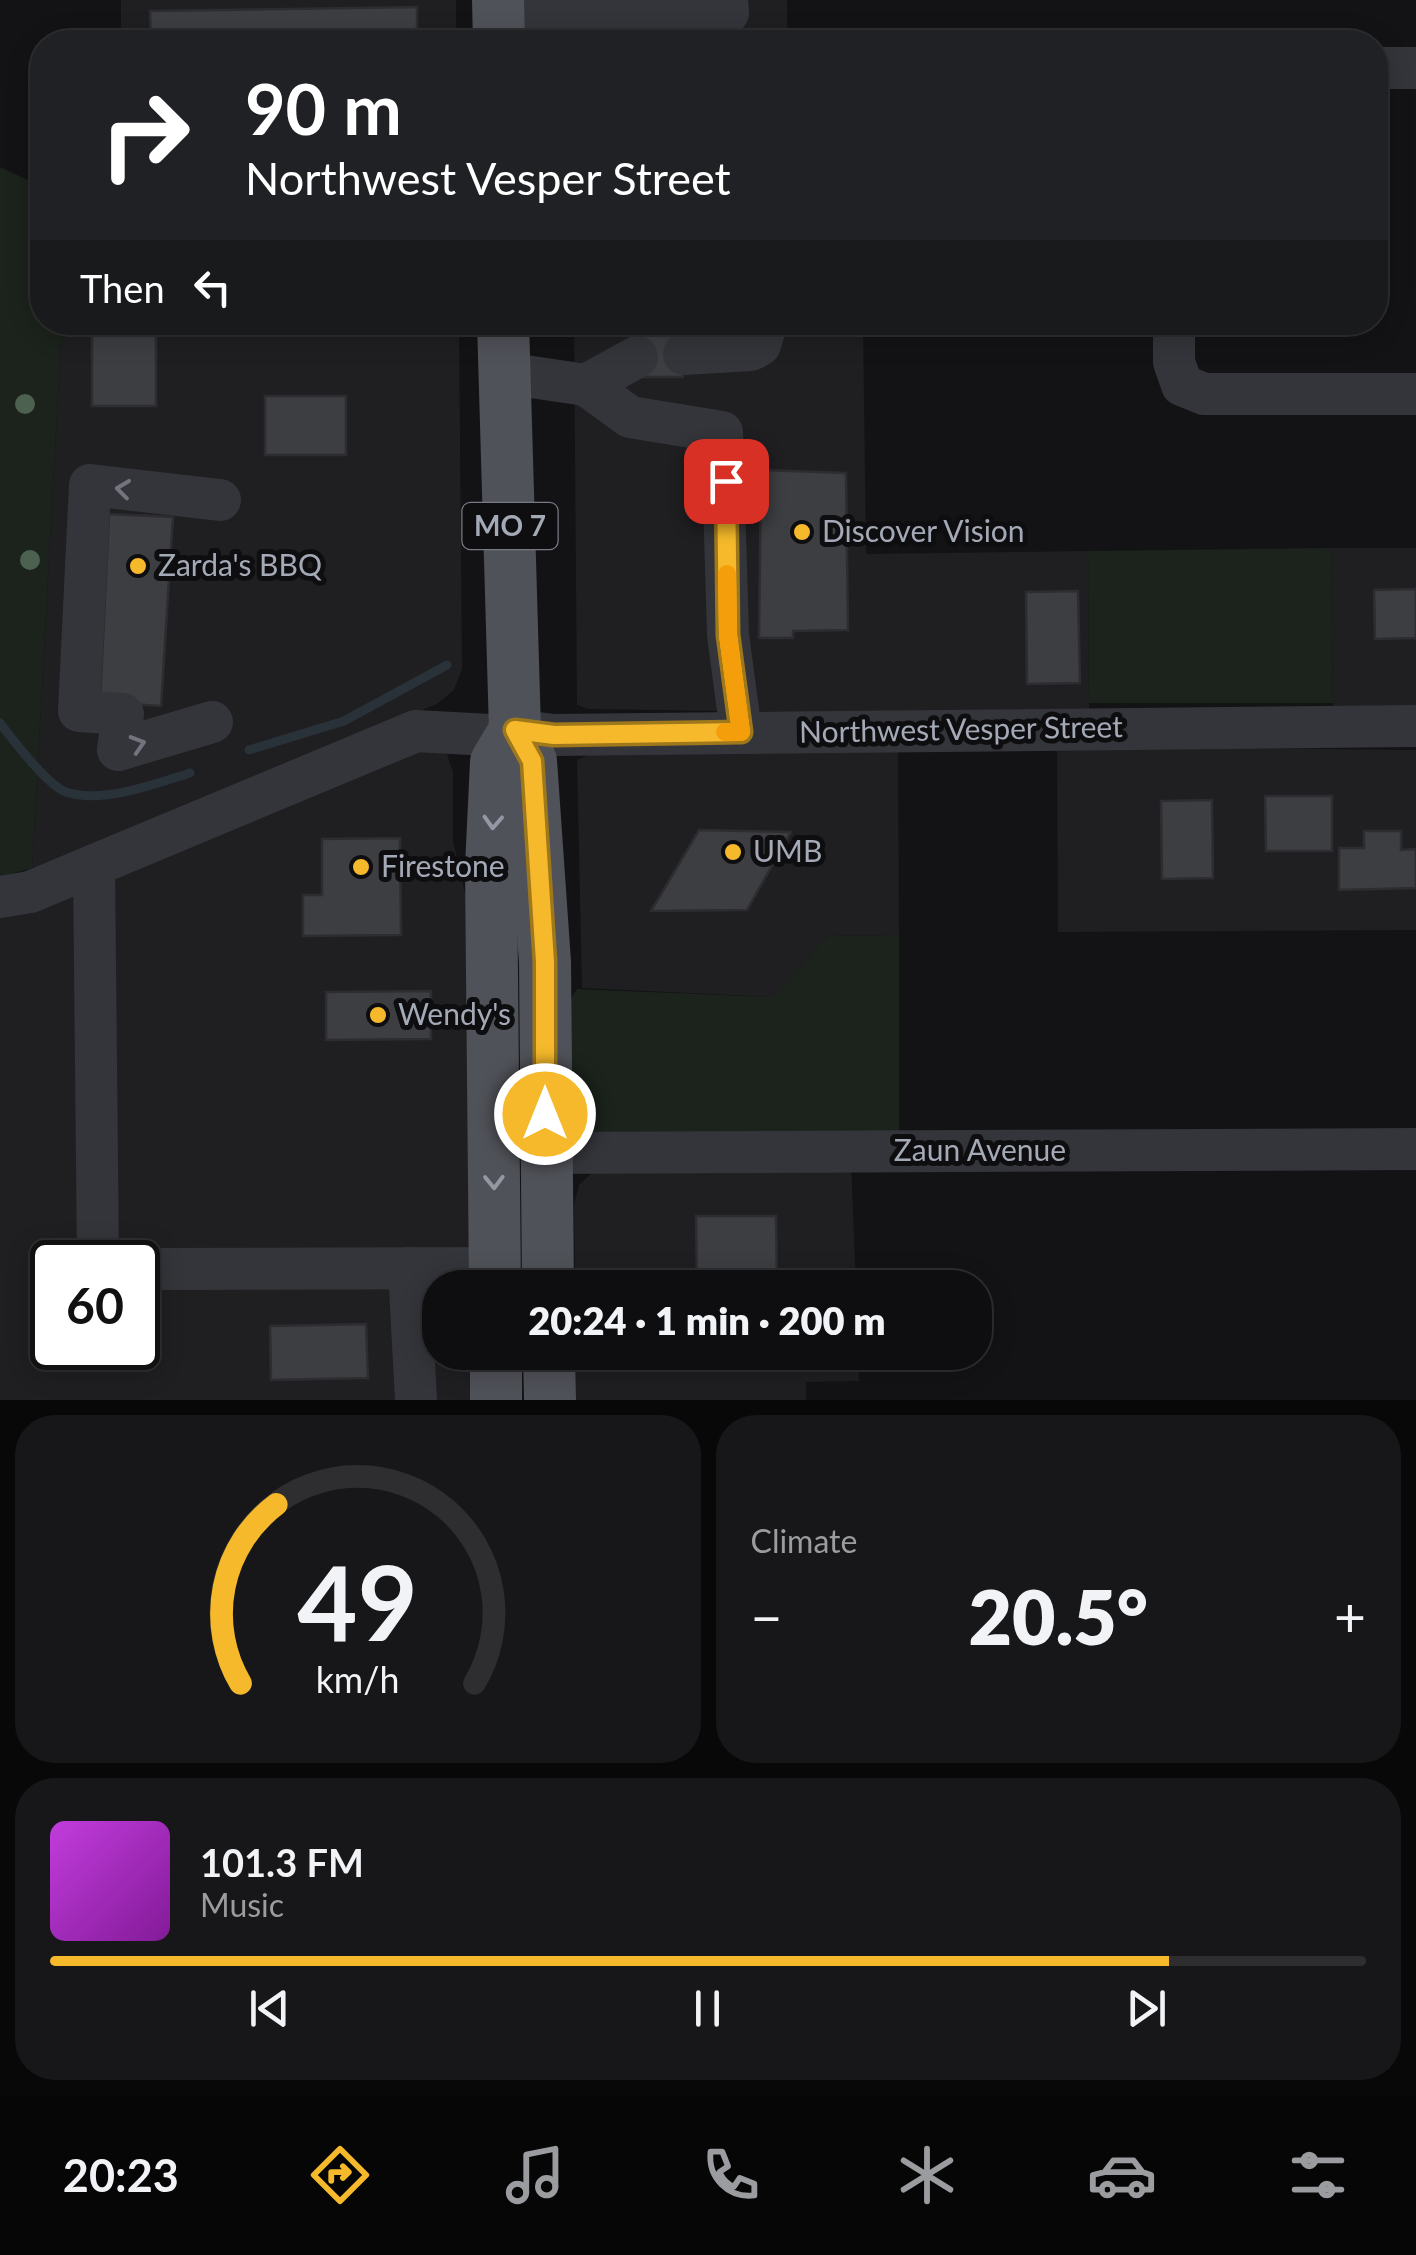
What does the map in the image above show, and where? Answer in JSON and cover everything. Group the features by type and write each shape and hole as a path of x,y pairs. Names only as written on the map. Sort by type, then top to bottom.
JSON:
{"main road":[{"name":"MO 7","path":"504,348 515,730 532,761 545,962 548,1270"},
{"name":"MO 7","path":"495,1270 491,867 496,762 515,730"},
{"path":"496,1370 496,1400"},
{"path":"549,1370 550,1400"}],"street":[{"path":"499,19 728,13 727,0"},
{"path":"1388,68 1416,68"},
{"path":"684,354 760,335"},
{"path":"1174,335 1174,362 1182,385 1204,394 1416,394"},
{"path":"504,348 586,385 630,417 722,432 728,635 741,732"},
{"path":"586,385 638,357"},
{"path":"212,722 118,750 122,714 79,711 90,485 220,500"},
{"name":"Northwest Vesper Street","path":"0,897 30,892 416,731 489,735 515,730 554,735 1416,726"},
{"path":"94,865 98,1240"},
{"name":"Zaun Avenue","path":"545,1152 1416,1149"},
{"path":"409,1268 416,1400"},
{"path":"160,1269 426,1270"}],"shaded area":[{"path":"121,0 456,0 456,30 121,30"},
{"path":"571,0 787,0 787,30 571,30"},
{"path":"0,167 30,181 30,335 61,335 32,868 0,877"},
{"path":"61,335 459,335 462,669 454,690 437,704 32,868"},
{"path":"574,335 863,335 866,554 1088,551 1089,709 799,712 589,709 577,705"},
{"path":"1331,548 1416,548 1416,716 1333,710"},
{"path":"1331,548 1333,703 1089,703 1088,551"},
{"path":"1057,746 1416,750 1416,930 1058,932"},
{"path":"898,747 899,935 828,936 774,997 582,988 577,760 591,754"},
{"path":"418,749 447,754 453,772 453,841 466,898 470,1270 422,1270 422,1370 470,1370 471,1400 0,1400 0,914"},
{"path":"899,935 899,1132 602,1135 582,1129 572,1113 570,1000 577,989 773,997 828,936"},
{"path":"851,1161 855,1270 575,1270 574,1205 579,1185 596,1169"},
{"path":"575,1370 859,1370 859,1381 806,1382 806,1400 576,1400"}],"building":[{"path":"417,7 417,30 151,30 150,11"},
{"path":"92,335 156,335 156,406 92,406"},
{"path":"638,335 684,335 683,377 637,377"},
{"path":"265,396 346,396 346,455 265,455"},
{"name":"Discover Vision","path":"761,470 846,473 848,630 793,631 793,638 759,638"},
{"name":"Zarda's BBQ","path":"109,514 173,517 161,706 100,702"},
{"path":"1416,589 1416,638 1375,639 1374,590"},
{"path":"1078,591 1080,683 1027,684 1026,592"},
{"path":"1265,796 1332,796 1332,851 1266,851"},
{"path":"1212,800 1213,878 1162,879 1161,801"},
{"name":"UMB","path":"699,830 791,832 747,910 651,911"},
{"path":"1364,831 1401,831 1401,850 1416,849 1416,888 1339,890 1339,848 1364,848"},
{"name":"Firestone","path":"400,838 401,935 303,936 303,895 322,895 322,839"},
{"name":"Wendy's","path":"431,991 431,1039 326,1040 326,992"},
{"path":"696,1216 776,1216 777,1270 697,1270"},
{"path":"366,1324 368,1378 271,1380 270,1326"}],"waterway":[{"path":"249,750 344,721 447,665"},
{"path":"0,723 40,772 66,792 112,794 190,773"}],"slow traffic":[{"path":"725,732 741,732 728,635 727,574"}],"place":[{"name":"Discover Vision","path":"802,532"},
{"name":"Zarda's BBQ","path":"138,566"},
{"name":"UMB","path":"733,852"},
{"name":"Firestone","path":"361,867"},
{"name":"Wendy's","path":"378,1015"}],"route":[{"path":"545,1114 545,962 532,761 515,730 546,735 741,732 728,635 726,481"}]}
